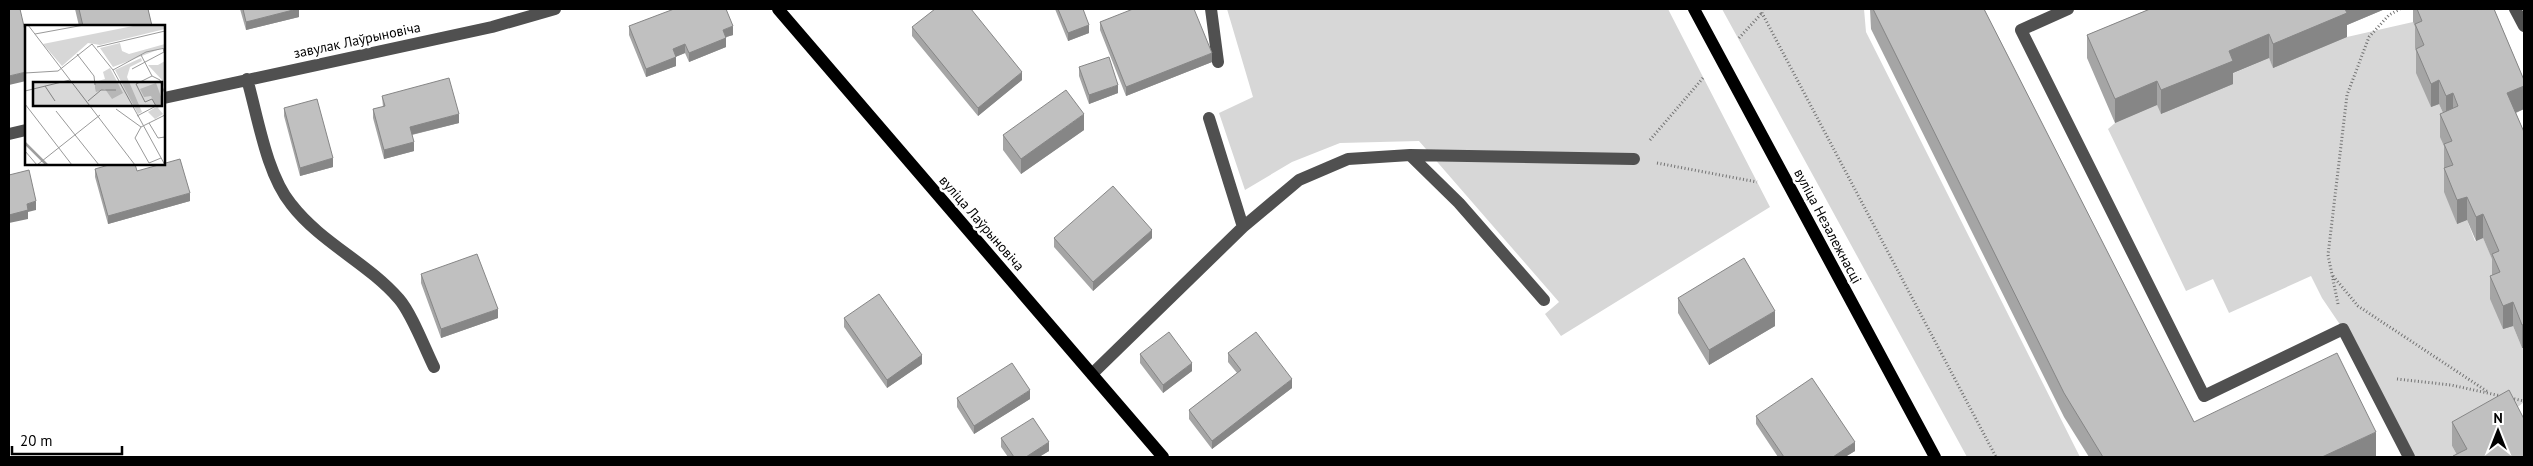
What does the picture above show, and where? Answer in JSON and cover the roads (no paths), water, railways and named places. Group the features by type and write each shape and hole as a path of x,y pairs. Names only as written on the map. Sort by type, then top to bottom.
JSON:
{"main road":[{"name":"вуліца Лаўрыновіча","path":"778,9 1162,457"},
{"name":"вуліца Незалежнасці","path":"1694,9 1935,457"}],"street":[{"name":"завулак Лаўрыновіча","path":"165,98 492,27 555,9"},
{"path":"1211,9 1218,62"},
{"path":"2068,9 2021,30 2204,396 2343,329 2409,457"},
{"path":"2515,9 2524,26"},
{"path":"247,79 273,171 290,203 317,232 379,280 401,301 434,367"},
{"path":"1209,118 1243,227"},
{"path":"9,134 25,130"},
{"path":"1092,374 1243,227 1299,180 1348,159 1410,155 1634,158"},
{"path":"1410,155 1459,203 1544,300"}]}
